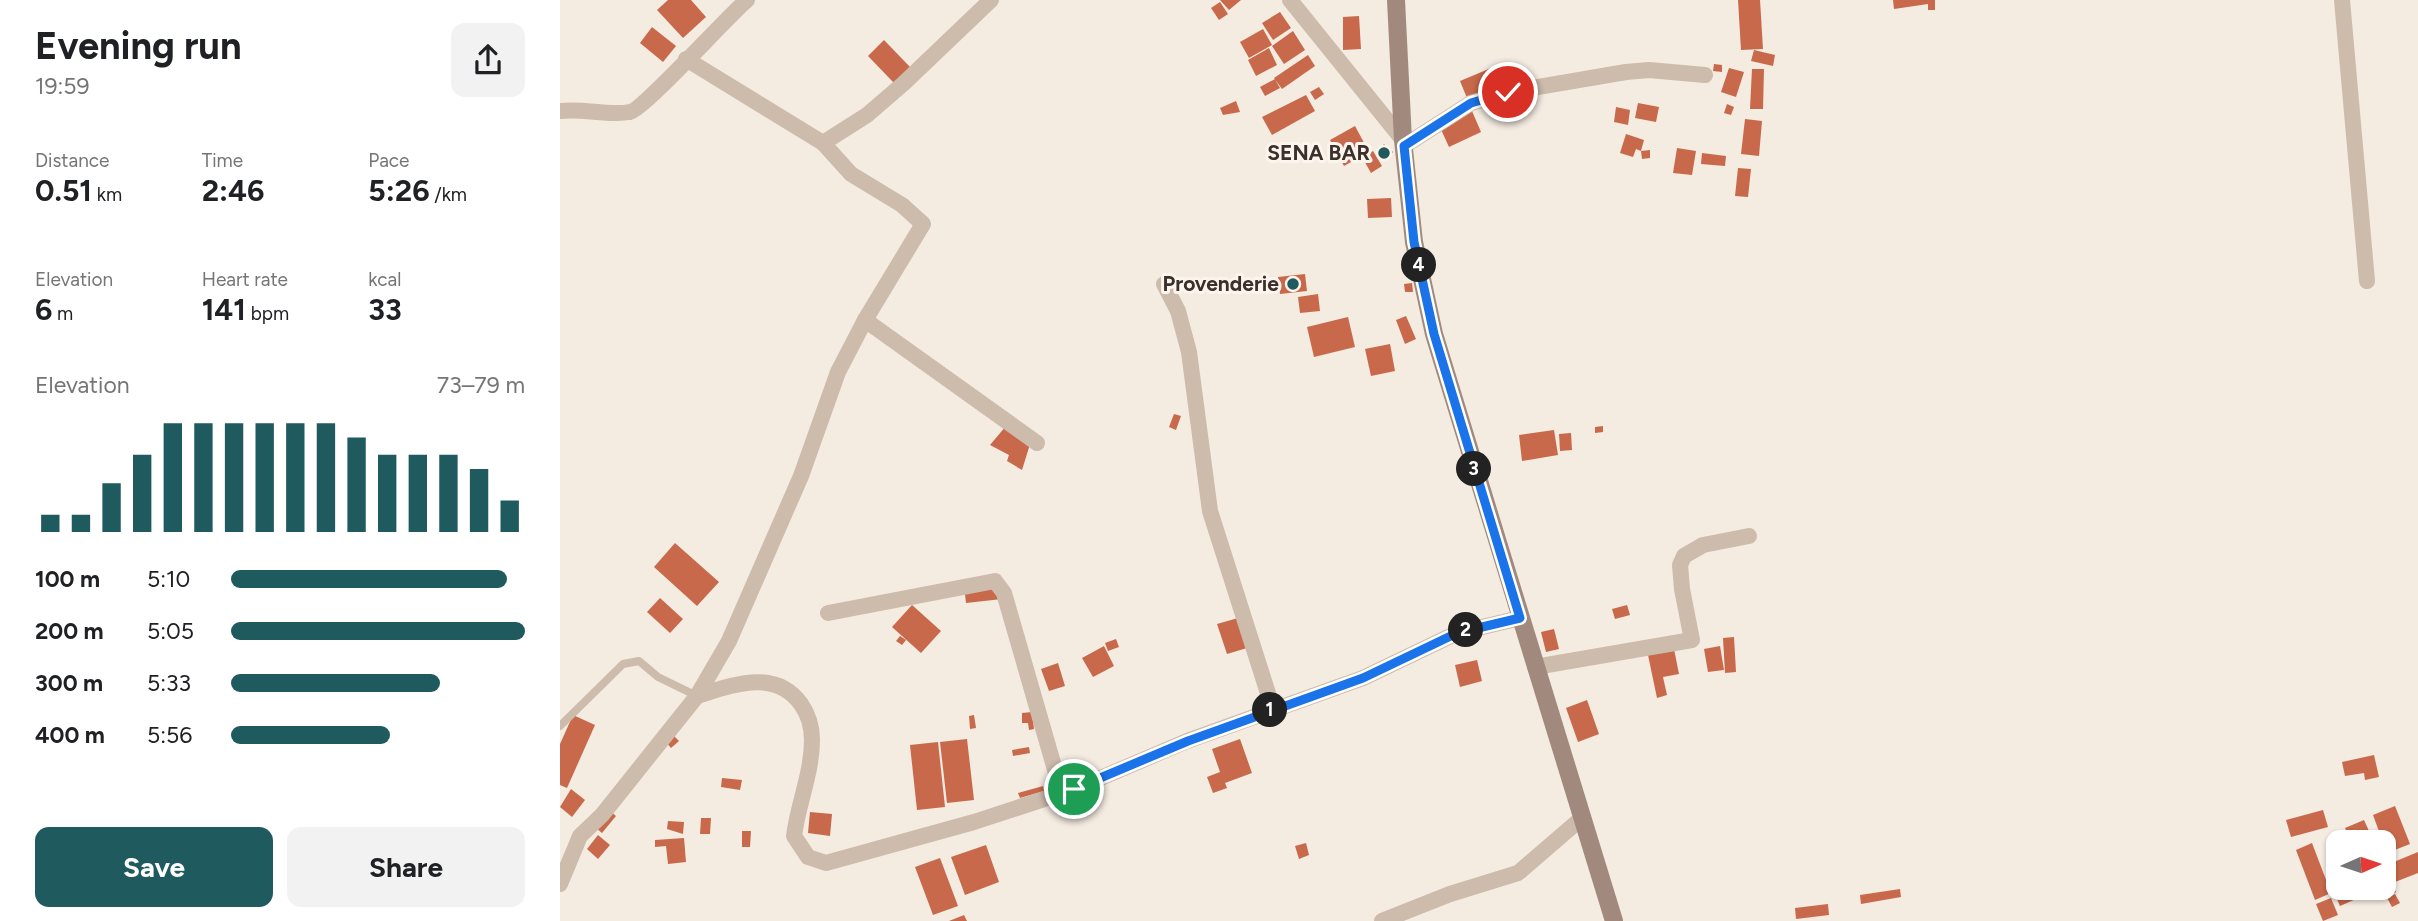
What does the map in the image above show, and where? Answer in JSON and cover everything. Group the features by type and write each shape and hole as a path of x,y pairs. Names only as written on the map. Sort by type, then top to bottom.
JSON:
{"main road":[{"path":"1396,0 1403,143 1414,242 1434,334 1614,921"}],"street":[{"path":"560,111 633,112 641,108 686,59 747,0"},
{"path":"823,143 867,115 903,85 991,0"},
{"path":"1290,0 1403,143 1471,103 1508,92 1649,70 1705,75"},
{"path":"2342,0 2367,281"},
{"path":"560,884 580,836 602,815 697,696 739,618 801,476 838,372 865,320 923,224 902,205 851,174 823,143 686,59"},
{"path":"1164,284 1178,310 1189,352 1210,511 1273,709"},
{"path":"865,320 1037,443"},
{"path":"1535,667 1692,640 1681,577 1680,565 1684,556 1703,545 1749,536"},
{"path":"828,613 995,581 1004,593 1062,793"},
{"path":"697,696 754,682 776,683 794,695 807,713 813,739 794,836 798,846 816,862 826,863 947,830 1062,793 1273,709 1363,678 1457,633 1520,618"},
{"path":"1382,921 1450,894 1518,873 1583,817"}],"lane":[{"path":"560,726 622,664 631,660 639,661 658,677 697,696"}],"building":[{"path":"668,0 691,0 706,17 683,38 657,10"},
{"path":"1220,0 1241,0 1229,10"},
{"path":"1738,0 1760,0 1763,49 1741,50"},
{"path":"1893,0 1935,0 1935,10 1928,10 1928,4 1894,9"},
{"path":"1220,2 1228,14 1219,20 1211,8"},
{"path":"1280,12 1291,28 1273,40 1262,23"},
{"path":"1359,16 1361,49 1343,50 1343,17"},
{"path":"652,27 676,46 663,62 640,43"},
{"path":"1263,29 1272,45 1249,58 1240,42"},
{"path":"1293,31 1305,50 1284,64 1272,46"},
{"path":"884,40 910,67 894,83 868,56"},
{"path":"1269,48 1277,65 1256,76 1248,60"},
{"path":"1754,50 1775,55 1773,66 1751,61"},
{"path":"1308,55 1315,66 1282,89 1274,78"},
{"path":"1714,64 1722,65 1722,72 1713,71"},
{"path":"1491,68 1498,86 1467,98 1460,81"},
{"path":"1729,68 1744,72 1736,97 1721,92"},
{"path":"1752,69 1764,69 1763,109 1750,109"},
{"path":"1275,79 1280,88 1265,96 1260,87"},
{"path":"1319,87 1324,94 1315,100 1310,92"},
{"path":"1306,95 1315,111 1272,135 1262,117"},
{"path":"1236,101 1240,112 1223,115 1220,108"},
{"path":"1638,103 1659,107 1656,122 1635,118"},
{"path":"1727,104 1734,107 1731,115 1724,113"},
{"path":"1616,107 1630,110 1628,125 1614,122"},
{"path":"1472,111 1481,132 1449,147 1439,125"},
{"path":"1745,119 1762,121 1759,156 1741,154"},
{"path":"1355,126 1369,152 1344,166 1330,140"},
{"path":"1626,134 1644,140 1641,151 1636,149 1633,157 1620,153"},
{"name":"SENA BAR","path":"1384,144 1393,152 1385,161 1376,153"},
{"path":"1677,148 1696,151 1692,175 1673,173"},
{"path":"1650,150 1650,158 1642,159 1641,151"},
{"path":"1373,151 1382,166 1371,173 1362,157"},
{"path":"1702,153 1726,156 1725,166 1701,164"},
{"path":"1738,168 1751,169 1748,197 1735,196"},
{"path":"1391,198 1392,217 1368,218 1367,199"},
{"name":"Provenderie","path":"1305,274 1307,291 1280,294 1278,277"},
{"path":"1412,283 1413,292 1405,292 1404,284"},
{"path":"1318,294 1320,311 1300,313 1298,297"},
{"path":"1406,316 1416,339 1405,344 1396,320"},
{"path":"1348,317 1355,347 1314,357 1307,327"},
{"path":"1390,344 1395,371 1371,376 1365,349"},
{"path":"1174,414 1181,416 1176,430 1169,427"},
{"path":"1006,426 1031,441 1022,470 1007,461 1009,455 990,445"},
{"path":"1603,426 1603,432 1595,433 1595,427"},
{"path":"1554,430 1558,455 1522,461 1519,435"},
{"path":"1571,433 1572,450 1560,451 1559,434"},
{"path":"675,543 719,582 697,606 654,567"},
{"path":"1000,581 1002,599 966,603 964,586"},
{"path":"660,598 683,619 670,633 647,612"},
{"path":"912,605 941,631 921,653 892,627"},
{"path":"1627,605 1630,615 1615,619 1612,609"},
{"path":"1238,618 1247,648 1227,654 1217,624"},
{"path":"1554,629 1559,649 1546,652 1541,632"},
{"path":"900,636 906,640 902,645 896,641"},
{"path":"1734,637 1736,672 1725,673 1723,638"},
{"path":"1116,639 1119,647 1108,651 1105,643"},
{"path":"1104,646 1114,666 1093,677 1082,658"},
{"path":"1720,646 1724,670 1708,672 1704,649"},
{"path":"1674,649 1679,674 1663,677 1667,695 1657,698 1648,655"},
{"path":"1477,660 1482,681 1460,687 1455,665"},
{"path":"1058,663 1065,686 1049,691 1041,669"},
{"path":"1587,700 1599,734 1578,742 1566,708"},
{"path":"1032,712 1034,729 1029,730 1028,723 1022,723 1022,713"},
{"path":"573,715 595,725 567,788 560,785 560,744"},
{"path":"974,715 976,728 970,729 969,716"},
{"path":"673,735 679,741 671,748 665,741"},
{"path":"967,739 974,800 947,803 940,742"},
{"path":"1240,739 1252,773 1225,783 1227,788 1213,793 1207,777 1220,772 1212,749"},
{"path":"938,742 945,807 917,810 910,745"},
{"path":"1029,747 1030,753 1013,756 1012,750"},
{"path":"2374,755 2379,777 2365,780 2364,773 2345,776 2342,762"},
{"path":"722,778 742,780 740,790 721,787"},
{"path":"1043,786 1044,791 1020,798 1018,793"},
{"path":"571,789 585,800 572,817 560,807"},
{"path":"2395,806 2410,844 2396,849 2396,830 2379,830 2373,815"},
{"path":"2323,810 2328,827 2291,837 2286,820"},
{"path":"610,811 616,816 602,833 596,828"},
{"path":"810,812 832,814 830,836 808,833"},
{"path":"701,818 711,818 710,834 700,834"},
{"path":"2364,820 2369,830 2346,830 2345,828"},
{"path":"668,821 684,822 683,834 667,829"},
{"path":"742,831 751,831 750,847 742,847"},
{"path":"598,835 610,845 598,859 587,849"},
{"path":"684,838 686,862 668,864 666,846 655,847 655,840"},
{"path":"1306,843 1309,855 1299,859 1295,846"},
{"path":"2312,843 2326,880 2326,895 2315,900 2296,850"},
{"path":"986,845 999,882 965,895 951,857"},
{"path":"2418,852 2418,873 2396,882 2396,861"},
{"path":"940,858 958,906 933,915 915,867"},
{"path":"1900,889 1901,897 1861,904 1860,895"},
{"path":"2396,896 2400,903 2392,907 2388,900 2396,900"},
{"path":"2332,900 2338,915 2323,921 2316,904"},
{"path":"2337,900 2354,900 2340,906"},
{"path":"1828,904 1829,915 1796,919 1795,908"},
{"path":"964,915 967,921 949,921"}],"place":[{"name":"SENA BAR","path":"1384,153"},
{"name":"Provenderie","path":"1293,284"}],"route":[{"path":"1074,789 1188,741 1363,678 1457,633 1520,618 1434,334 1414,242 1404,146 1471,103 1508,92"}]}
